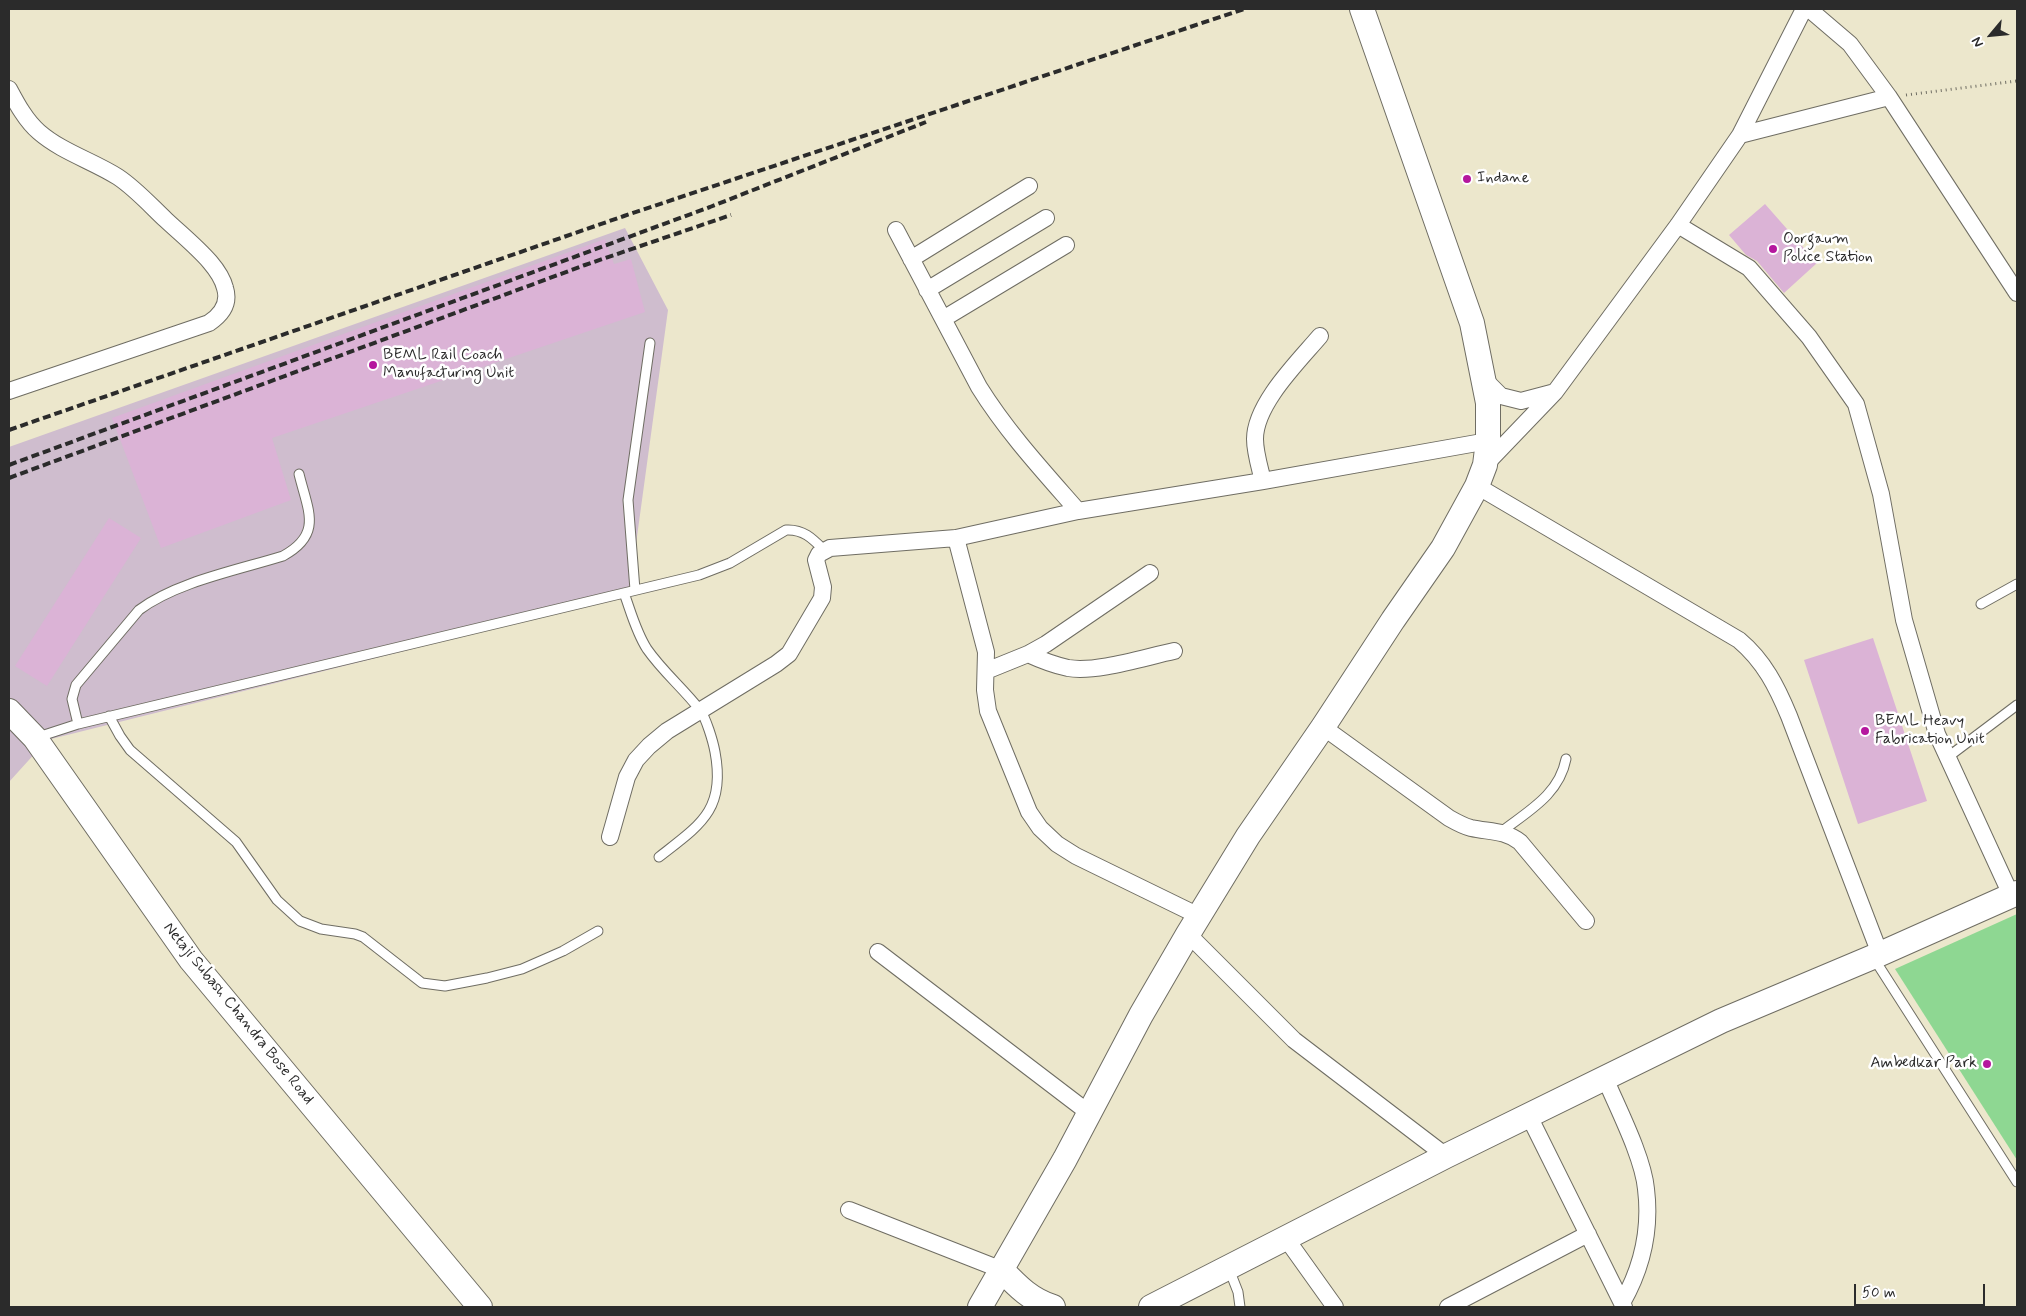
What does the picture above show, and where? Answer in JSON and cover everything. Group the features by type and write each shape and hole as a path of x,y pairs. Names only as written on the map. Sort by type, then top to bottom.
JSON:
{"main road":[{"path":"980,1307 1194,925 1248,836 1323,728 1393,620 1444,548 1481,476 1488,441 1488,403 1472,323 1362,9"},
{"name":"Netaji Subash Chandra Bose Road","path":"9,711 35,738 191,960 480,1307"},
{"path":"1150,1307 1446,1156 1721,1021 1877,956 2014,894"},
{"path":"1002,1270 1023,1293 1043,1304 1053,1307"}],"street":[{"path":"1804,9 1740,135 1678,225 1555,392 1481,476 1739,640 1766,668 1786,707 1877,956"},
{"path":"1809,9 1850,44 1889,97 2015,284"},
{"path":"9,89 29,120 40,132 68,151 120,178 197,249 211,263 221,279 225,288 226,298 225,308 218,317 209,323 9,391"},
{"path":"1740,135 1889,97"},
{"path":"911,259 1029,186"},
{"path":"927,290 1046,218"},
{"path":"1678,225 1749,268 1810,337 1856,404 1881,494 1904,620 1937,734 2014,894"},
{"path":"896,230 992,408 1033,460 1078,511"},
{"path":"943,319 1066,245"},
{"path":"1263,482 1255,439 1260,414 1268,400 1320,336"},
{"path":"1483,378 1501,396 1521,401 1555,392"},
{"path":"610,837 620,794 636,760 667,731 776,664 789,654 822,598 823,587 816,560 824,550 956,538 1078,511 1263,482 1488,441"},
{"path":"956,538 986,652 986,701 988,711 1022,798 1040,828 1057,844 1076,856 1194,925 1294,1040 1446,1156"},
{"path":"986,671 1028,654 1046,644 1150,573"},
{"path":"1028,654 1044,662 1069,668 1084,669 1098,668 1174,651"},
{"path":"1323,728 1449,818 1470,828 1501,832 1514,837 1586,921"},
{"path":"878,952 1089,1114"},
{"path":"1605,1078 1641,1166 1646,1188 1647,1211 1642,1256 1634,1282 1623,1305"},
{"path":"1529,1116 1623,1305"},
{"path":"849,1210 1002,1270"},
{"path":"1448,1307 1588,1234"},
{"path":"1286,1237 1335,1307"}],"lane":[{"path":"635,590 628,500 650,342"},
{"path":"78,724 72,699 76,686 139,610 151,600 176,588 283,556 296,549 305,539 310,516 299,474"},
{"path":"35,738 109,716 699,575 720,568 786,530 804,533 824,550"},
{"path":"1981,604 2017,584"},
{"path":"624,593 639,634 647,648 669,678 701,711 714,744 718,769 717,791 711,810 698,826 659,858"},
{"path":"1948,757 2017,705"},
{"path":"109,716 130,750 236,842 269,890 285,908 310,926 363,937 422,983 445,986 522,969 563,951 598,931"},
{"path":"1501,832 1552,792 1561,776 1566,759"},
{"path":"1877,956 2017,1182"},
{"path":"1228,1267 1238,1292 1240,1307"}],"path":[{"path":"1889,97 2017,81"}],"shaded area":[{"path":"625,228 668,310 629,595 47,740 9,782 9,447"}],"green space":[{"name":"Ambedkar Park","path":"2017,914 2017,1160 1895,969"}],"building":[{"name":"Oorgaum Police Station","path":"1765,204 1817,263 1784,293 1757,261 1746,255 1729,235"},
{"name":"BEML Rail Coach Manufacturing Unit","path":"605,239 614,264 631,259 645,312 272,438 291,500 161,548 112,418"},
{"path":"109,518 141,538 47,686 15,666"},
{"name":"BEML Heavy Fabrication Unit","path":"1873,638 1927,801 1858,824 1804,660"}],"railway":[{"path":"9,430 624,216 1244,9"},
{"path":"9,465 710,207 926,122"},
{"path":"9,478 585,265 731,215"}],"place":[{"name":"Indane","path":"1467,179"},
{"name":"Oorgaum Police Station","path":"1773,249"},
{"name":"BEML Rail Coach Manufacturing Unit","path":"373,365"},
{"name":"BEML Heavy Fabrication Unit","path":"1865,731"},
{"name":"Ambedkar Park","path":"1987,1064"}]}
